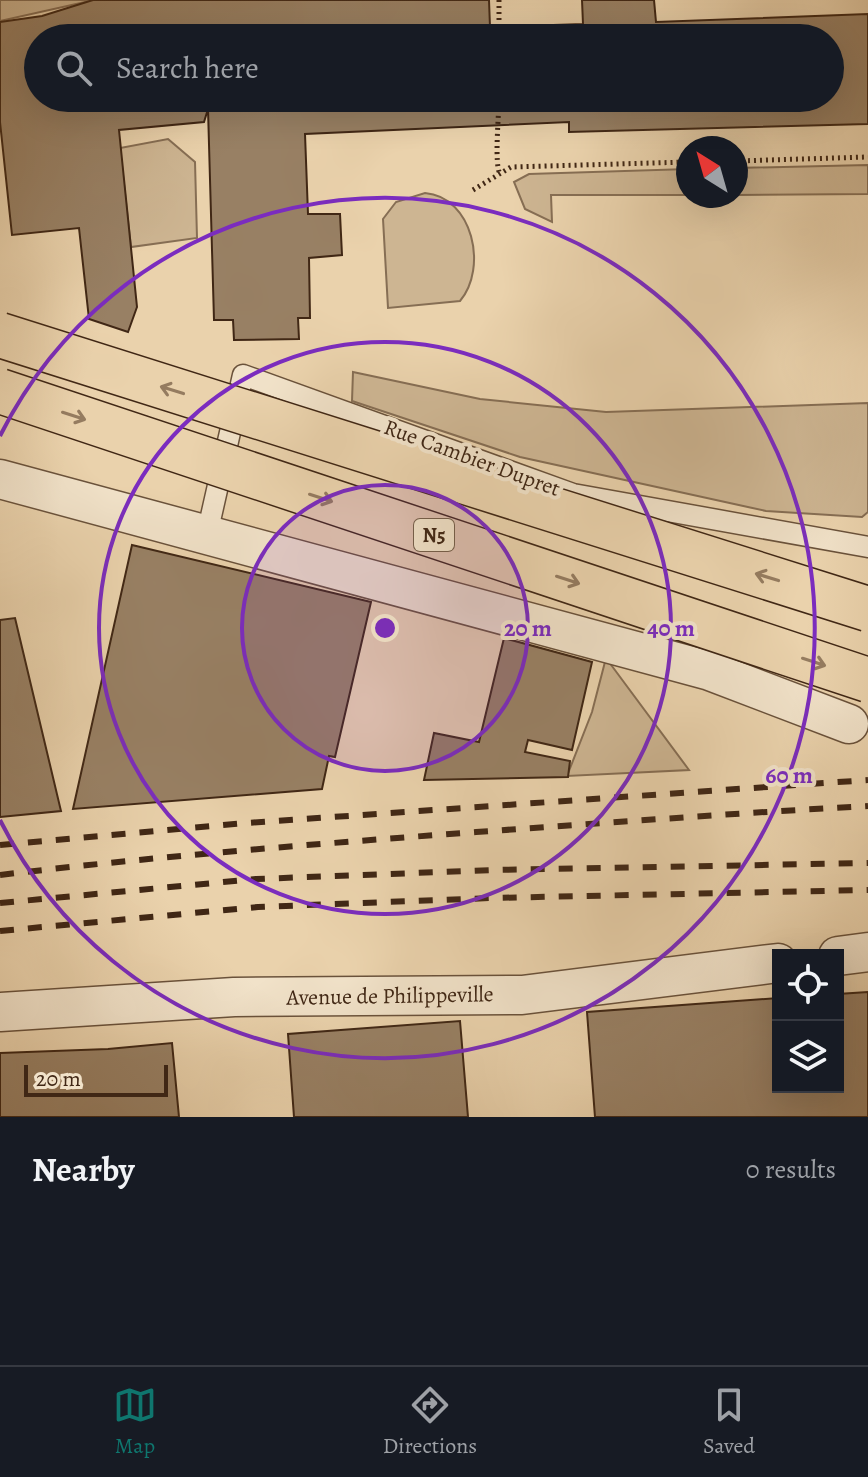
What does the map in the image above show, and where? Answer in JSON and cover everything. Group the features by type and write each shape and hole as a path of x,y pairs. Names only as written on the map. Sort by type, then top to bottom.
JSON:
{"main road":[{"path":"0,335 868,609"},
{"name":"N5","path":"0,391 868,680"}],"street":[{"path":"0,479 710,671 849,724"},
{"path":"844,955 868,952"},
{"name":"Avenue de Philippeville","path":"0,1012 234,997 522,995 772,964"}],"lane":[{"name":"Rue Cambier Dupret","path":"207,534 243,375 573,494 868,547"}],"path":[{"path":"499,0 499,24"},
{"path":"499,112 496,166 500,174"},
{"path":"748,161 868,157"},
{"path":"473,190 511,167 676,162"}],"shaded area":[{"path":"0,0 94,0 0,21"},
{"path":"168,139 195,162 197,238 131,247 120,148"},
{"path":"868,165 868,194 748,195 748,168"},
{"path":"676,169 676,195 551,195 552,222 525,209 514,182 529,174"},
{"path":"425,193 441,197 455,207 465,220 474,253 469,287 460,301 388,308 383,219 396,202"},
{"path":"353,372 480,399 606,412 868,403 868,512 862,517 766,511 520,457 352,401"},
{"path":"606,658 689,770 567,776 592,712"}],"building":[{"path":"93,0 489,0 490,24 24,24 24,112 207,112 204,122 119,130 137,307 128,332 89,319 79,228 12,235 0,122 0,22 42,16"},
{"path":"582,0 654,0 656,22 868,14 868,124 569,132 569,122 305,134 308,214 340,214 342,255 309,258 310,318 298,318 299,339 234,340 233,320 214,320 208,112 844,112 844,24 583,24"},
{"path":"132,545 371,602 335,757 329,756 322,789 73,809"},
{"path":"15,618 61,811 0,817 0,620"},
{"path":"504,638 592,662 572,750 528,740 525,752 570,761 568,777 424,780 434,733 479,742"},
{"path":"868,992 868,1117 595,1117 587,1012 772,998 772,1093 844,1093 844,994"},
{"path":"460,1021 468,1117 294,1117 288,1034"},
{"path":"172,1043 179,1117 0,1117 0,1053"}],"railway":[{"path":"0,845 246,823 868,780"},
{"path":"0,875 357,841 868,806"},
{"path":"0,903 256,879 495,870 868,863"},
{"path":"0,931 258,907 491,898 868,890"}]}
